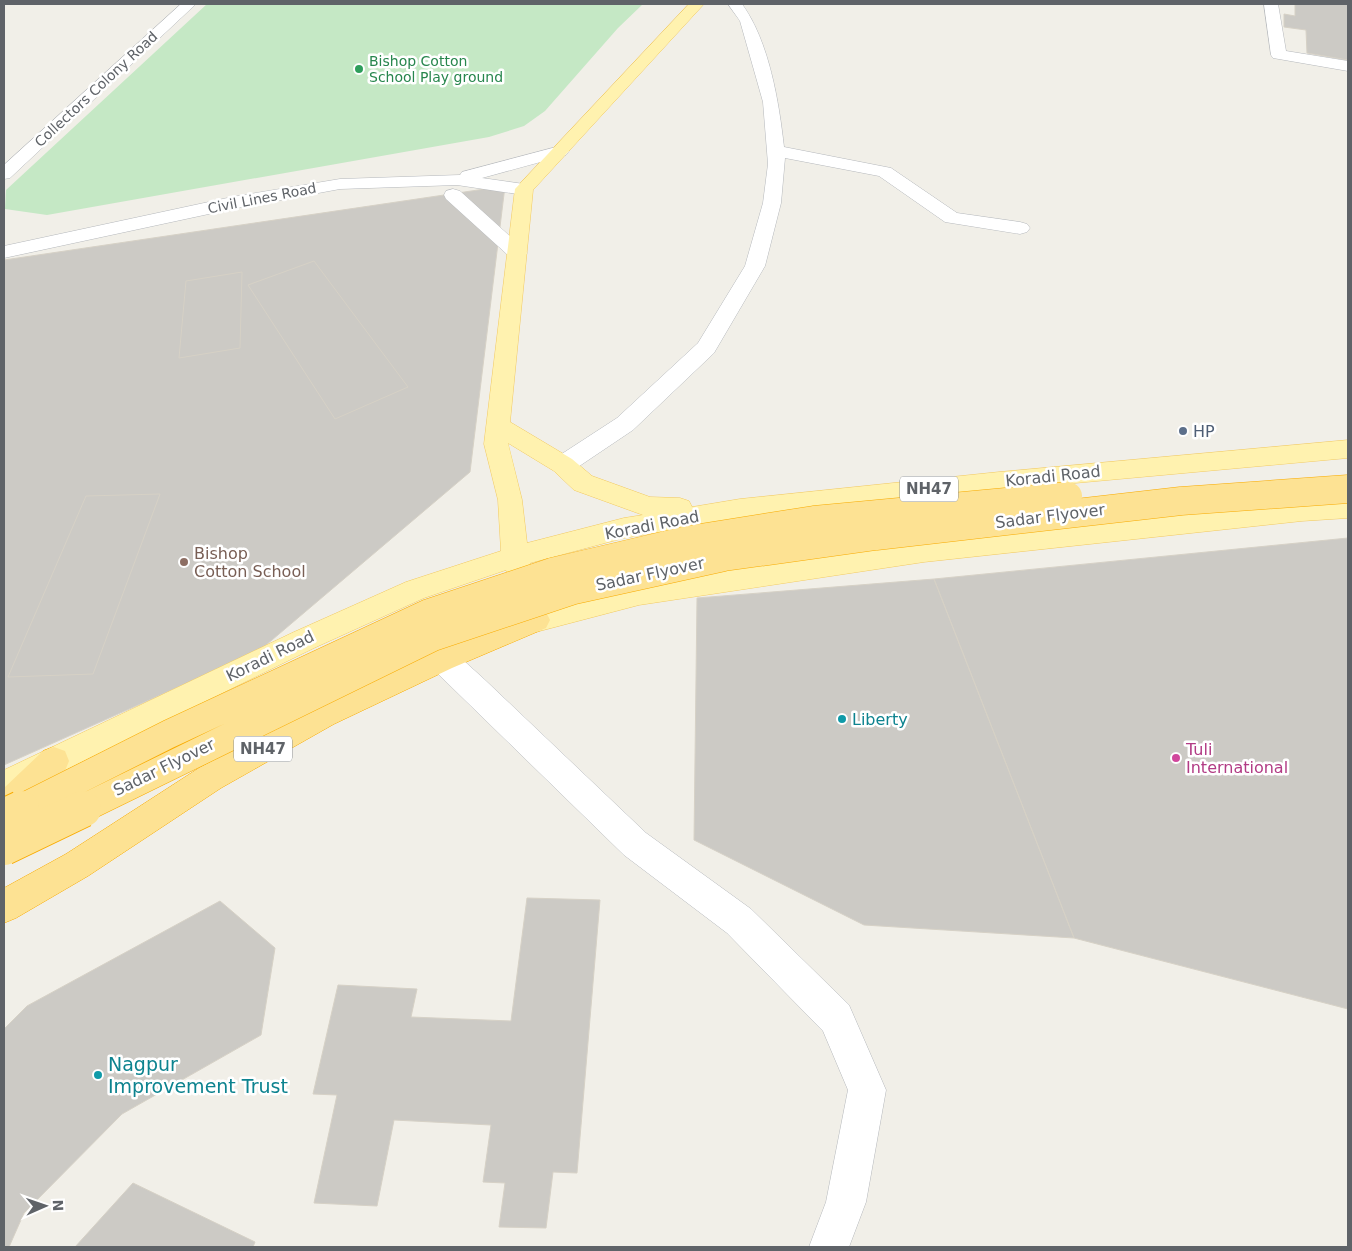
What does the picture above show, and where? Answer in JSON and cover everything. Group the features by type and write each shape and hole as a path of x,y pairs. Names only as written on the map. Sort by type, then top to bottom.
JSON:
{"highway":[{"name":"Sadar Flyover","path":"4,817 168,734 429,614 552,572 688,540 814,520 1265,476 1348,471"},
{"name":"Sadar Flyover","path":"4,847 433,637 574,590 724,557 876,536 1181,501 1348,489"},
{"name":"NH47","path":"4,906 77,865 210,778 324,715 442,659 536,620"},
{"path":"4,809 54,761"}],"main road":[{"path":"536,620 515,558 510,500 496,444 517,253 512,201 697,4"},
{"path":"498,426 562,465 583,483 649,507 740,509"},
{"name":"Koradi Road","path":"4,785 304,640 415,590 515,558 624,528 740,509 1009,480 1348,449"},
{"name":"NH47","path":"536,620 640,594 924,552 1302,511 1348,508"}],"street":[{"name":"Collectors Colony Road","path":"4,174 189,4"},
{"path":"562,465 625,424 706,348 755,266 772,203 777,164 771,102 747,21 735,4"},
{"path":"1271,4 1278,55 1348,66"},
{"path":"4,268 149,233 350,197 455,187 560,151"},
{"path":"775,151 885,172 952,218 1020,228"},
{"name":"Civil Lines Road","path":"4,252 232,204 340,184 455,187 512,201"},
{"path":"455,187 512,201"},
{"path":"455,187 517,253"},
{"path":"442,659 636,844 739,921 836,1018 867,1090 846,1202 829,1247"}],"green space":[{"name":"Bishop Cotton School Play ground","path":"207,4 643,4 618,28 545,111 524,126 489,137 47,215 5,209 6,190"}],"building":[{"path":"1295,4 1348,4 1348,60 1307,53 1306,30 1284,27 1284,14 1295,16"},
{"name":"Bishop Cotton School","path":"505,186 470,472 259,651 4,765 4,260"},
{"path":"314,261 408,387 335,419 248,285"},
{"path":"242,272 240,348 179,358 186,281"},
{"path":"160,494 93,674 8,677 86,496"},
{"name":"Tuli International","path":"1348,538 1348,1009 1074,938 934,579"},
{"name":"Liberty","path":"934,579 1074,938 864,925 694,840 697,598"},
{"path":"527,898 600,900 577,1173 553,1172 546,1228 499,1227 505,1183 483,1182 491,1125 394,1120 377,1206 314,1203 337,1095 313,1094 338,985 417,989 411,1017 511,1021"},
{"name":"Nagpur Improvement Trust","path":"220,901 275,948 261,1035 122,1114 24,1213 9,1247 4,1247 4,1029 27,1006"},
{"path":"133,1183 255,1242 253,1247 75,1247"}],"place":[{"name":"Bishop Cotton School Play ground","path":"359,69"},
{"name":"HP","path":"1183,431"},
{"name":"Bishop Cotton School","path":"184,562"},
{"name":"Liberty","path":"842,719"},
{"name":"Tuli International","path":"1176,758"},
{"name":"Nagpur Improvement Trust","path":"98,1075"}]}
